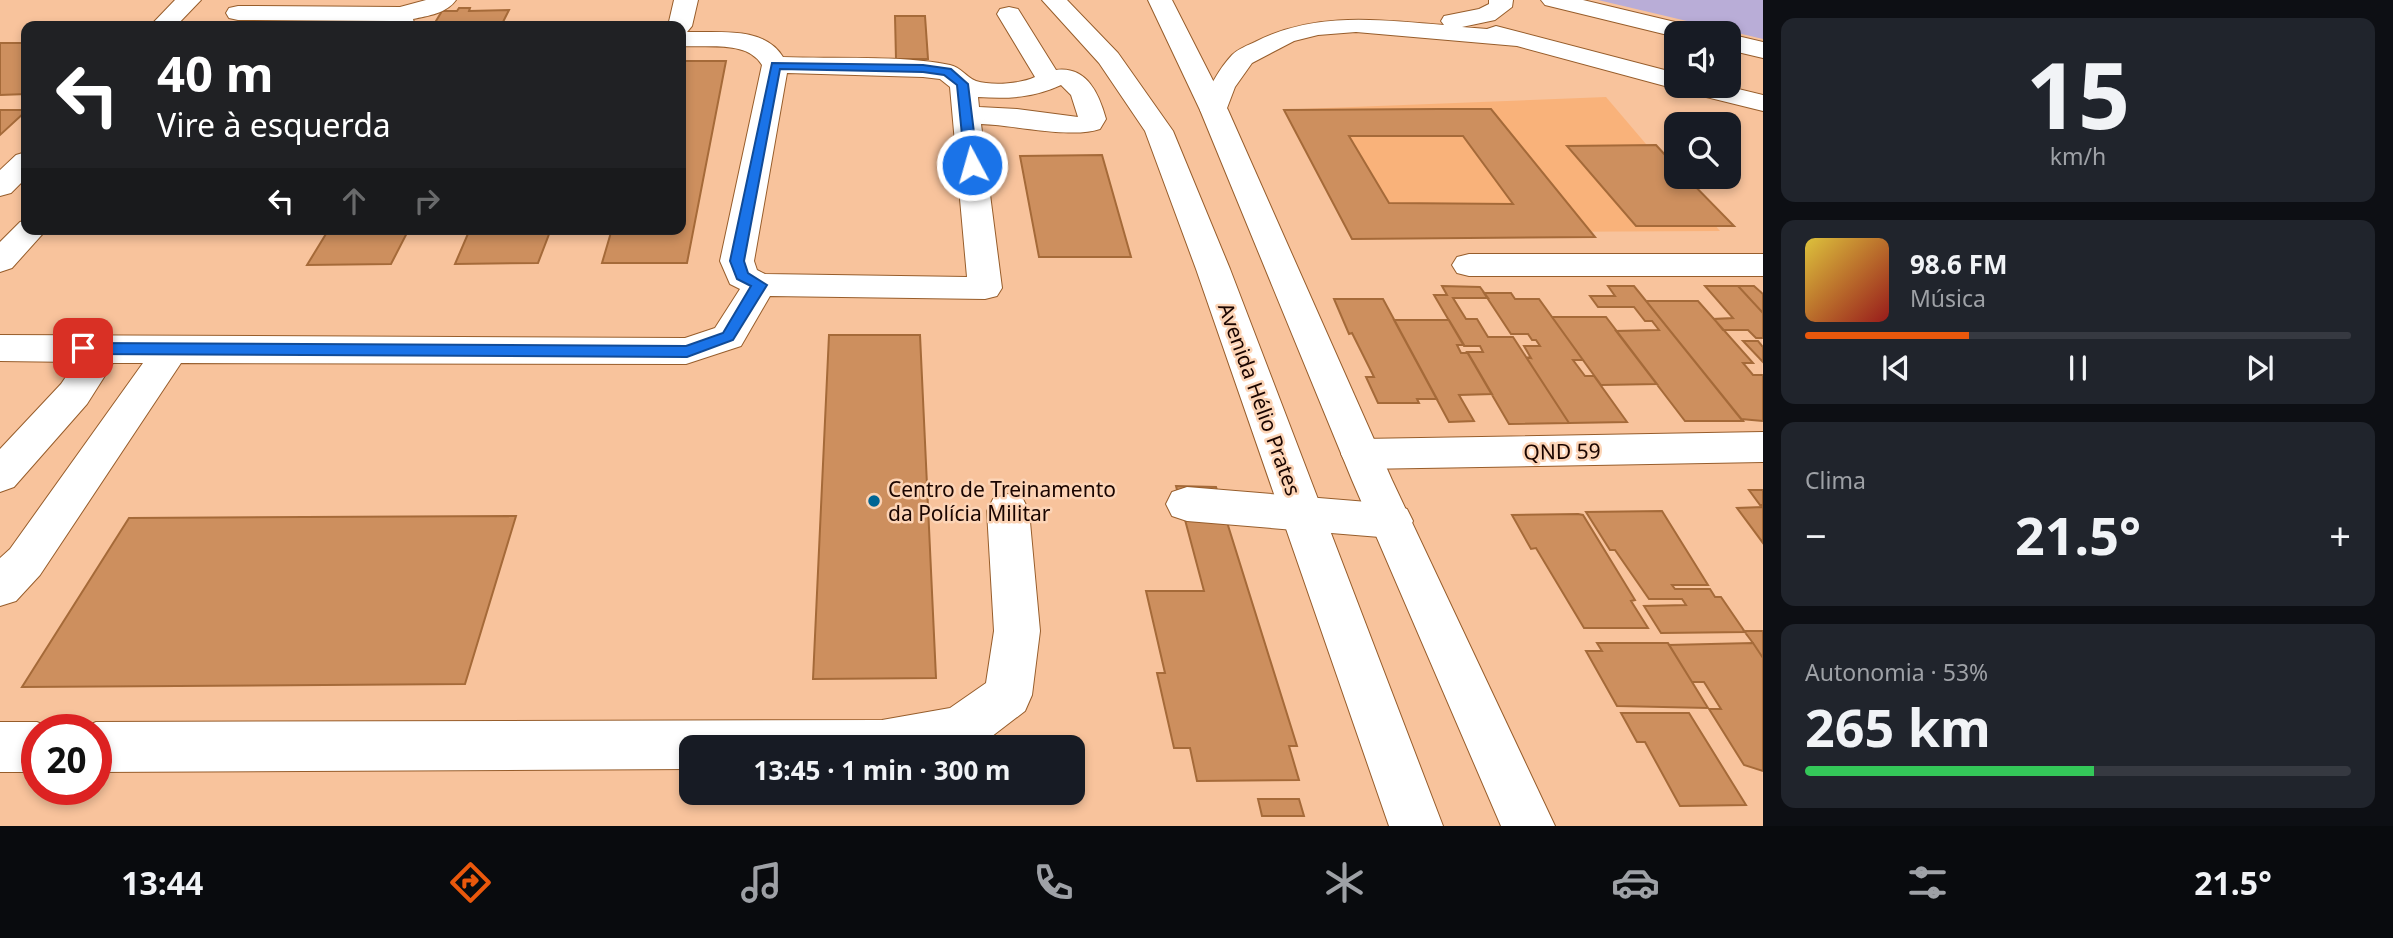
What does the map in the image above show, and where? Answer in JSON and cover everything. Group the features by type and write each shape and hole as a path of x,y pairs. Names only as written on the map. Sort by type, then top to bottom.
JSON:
{"main road":[{"path":"167,21 189,0"},
{"path":"238,13 303,6 358,6 401,20 444,0"},
{"path":"681,21 686,0"},
{"name":"Avenida Hélio Prates","path":"1055,0 1109,58 1159,131 1416,826"},
{"path":"1160,0 1214,110 1361,454 1528,826"},
{"path":"1453,21 1492,12 1500,7 1501,0"},
{"path":"1381,3 1664,78"},
{"path":"1553,49 1541,34 1543,13 1584,8 1664,27"},
{"path":"1009,13 1041,84 1043,120"},
{"path":"1214,110 1222,86 1243,58 1284,36 1296,33 1356,25 1518,39"},
{"path":"686,39 745,41 766,50 775,65 737,261 742,276 760,285 985,288 965,102 956,76 923,68 775,65"},
{"path":"1741,45 1763,50"},
{"path":"1064,78 1074,81 1082,88 1092,119 1090,123 1081,126 965,102 1064,78"},
{"path":"1741,98 1763,103"},
{"path":"0,187 21,166"},
{"path":"0,261 25,235"},
{"path":"1469,265 1763,265"},
{"path":"0,348 687,351 728,337 760,285"},
{"path":"0,476 74,394 103,350"},
{"path":"0,587 25,562 171,350"},
{"name":"QND 59","path":"1361,454 1763,447"},
{"path":"1187,504 1392,521"},
{"path":"112,747 882,744 960,730 1008,695 1017,631 1008,511"},
{"path":"0,747 21,747"}],"shaded area":[{"path":"1598,0 1763,0 1763,39 1741,34 1741,21 1687,21"},
{"path":"1606,97 1664,165 1664,189 1684,189 1720,231 1351,233 1289,119 1301,109"}],"building":[{"path":"459,8 470,8 469,11 509,10 504,21 436,21 442,11 457,11"},
{"path":"895,16 925,16 928,59 896,59"},
{"path":"0,43 21,43 21,94 0,95"},
{"path":"686,61 726,61 687,263 602,263 610,235 686,235"},
{"path":"1491,109 1595,237 1352,239 1284,110","holes":["1349,136 1463,136 1513,204 1389,203"]},
{"path":"0,110 21,110 21,116 0,135"},
{"path":"1656,145 1664,154 1664,189 1698,189 1734,226 1636,226 1567,146"},
{"path":"1102,155 1131,257 1039,257 1020,156"},
{"path":"325,235 406,235 391,264 307,265"},
{"path":"467,235 549,235 538,263 455,264"},
{"path":"1442,286 1480,287 1488,298 1453,298 1466,319 1477,319 1488,337 1513,337 1569,423 1509,424 1467,352 1483,352 1480,346 1464,346 1434,295 1447,295"},
{"path":"1608,286 1634,286 1743,421 1685,421 1616,331 1659,330 1652,321 1645,321 1634,307 1598,307 1590,296 1615,296"},
{"path":"1705,286 1738,286 1763,313 1763,338 1756,338 1748,330 1723,330 1714,319 1733,318"},
{"path":"1738,286 1754,286 1763,294 1763,313"},
{"path":"1484,293 1511,293 1515,299 1539,299 1583,360 1573,360 1585,376 1594,376 1627,422 1569,423 1526,357 1531,358 1524,346 1540,346 1528,334 1511,334"},
{"path":"1334,299 1383,299 1437,399 1417,399 1419,403 1378,403 1366,377 1374,377 1352,333 1349,334"},
{"path":"1646,301 1698,301 1753,363 1743,363 1753,375 1763,375 1763,421 1741,419"},
{"path":"1552,317 1606,317 1657,384 1601,385"},
{"path":"1394,320 1449,320 1464,345 1457,345 1461,353 1468,353 1492,394 1459,395 1474,421 1449,422"},
{"name":"Centro de Treinamento da Polícia Militar","path":"829,335 920,335 936,678 813,679"},
{"path":"1743,341 1758,341 1763,347 1763,362"},
{"path":"1176,486 1216,487 1297,746 1289,746 1299,780 1197,781 1190,748 1174,748 1157,673 1165,673 1146,591 1204,591"},
{"path":"1749,490 1763,490 1763,505 1760,505"},
{"path":"1763,507 1763,543 1737,508"},
{"path":"1662,511 1708,585 1672,585 1675,589 1710,589 1715,597 1721,597 1745,632 1661,633 1644,606 1686,605 1682,599 1649,599 1615,550 1610,550 1586,512"},
{"path":"1512,515 1583,515 1635,600 1631,601 1648,628 1584,628 1536,548 1531,549"},
{"path":"516,516 465,684 22,687 129,518"},
{"path":"1744,631 1763,631 1763,658 1753,643"},
{"path":"1597,643 1668,643 1708,708 1617,706 1586,651 1602,651"},
{"path":"1753,643 1763,658 1763,771 1744,765 1709,709 1721,709 1704,682 1692,682 1669,645"},
{"path":"1621,713 1689,713 1746,805 1680,806 1645,742 1637,742"},
{"path":"1258,799 1299,799 1304,816 1262,816"}],"place":[{"name":"Centro de Treinamento da Polícia Militar","path":"874,501"}],"route":[{"path":"83,348 687,351 728,337 760,285 742,276 737,261 775,65 923,68 956,76 963,84 972,165"}]}
